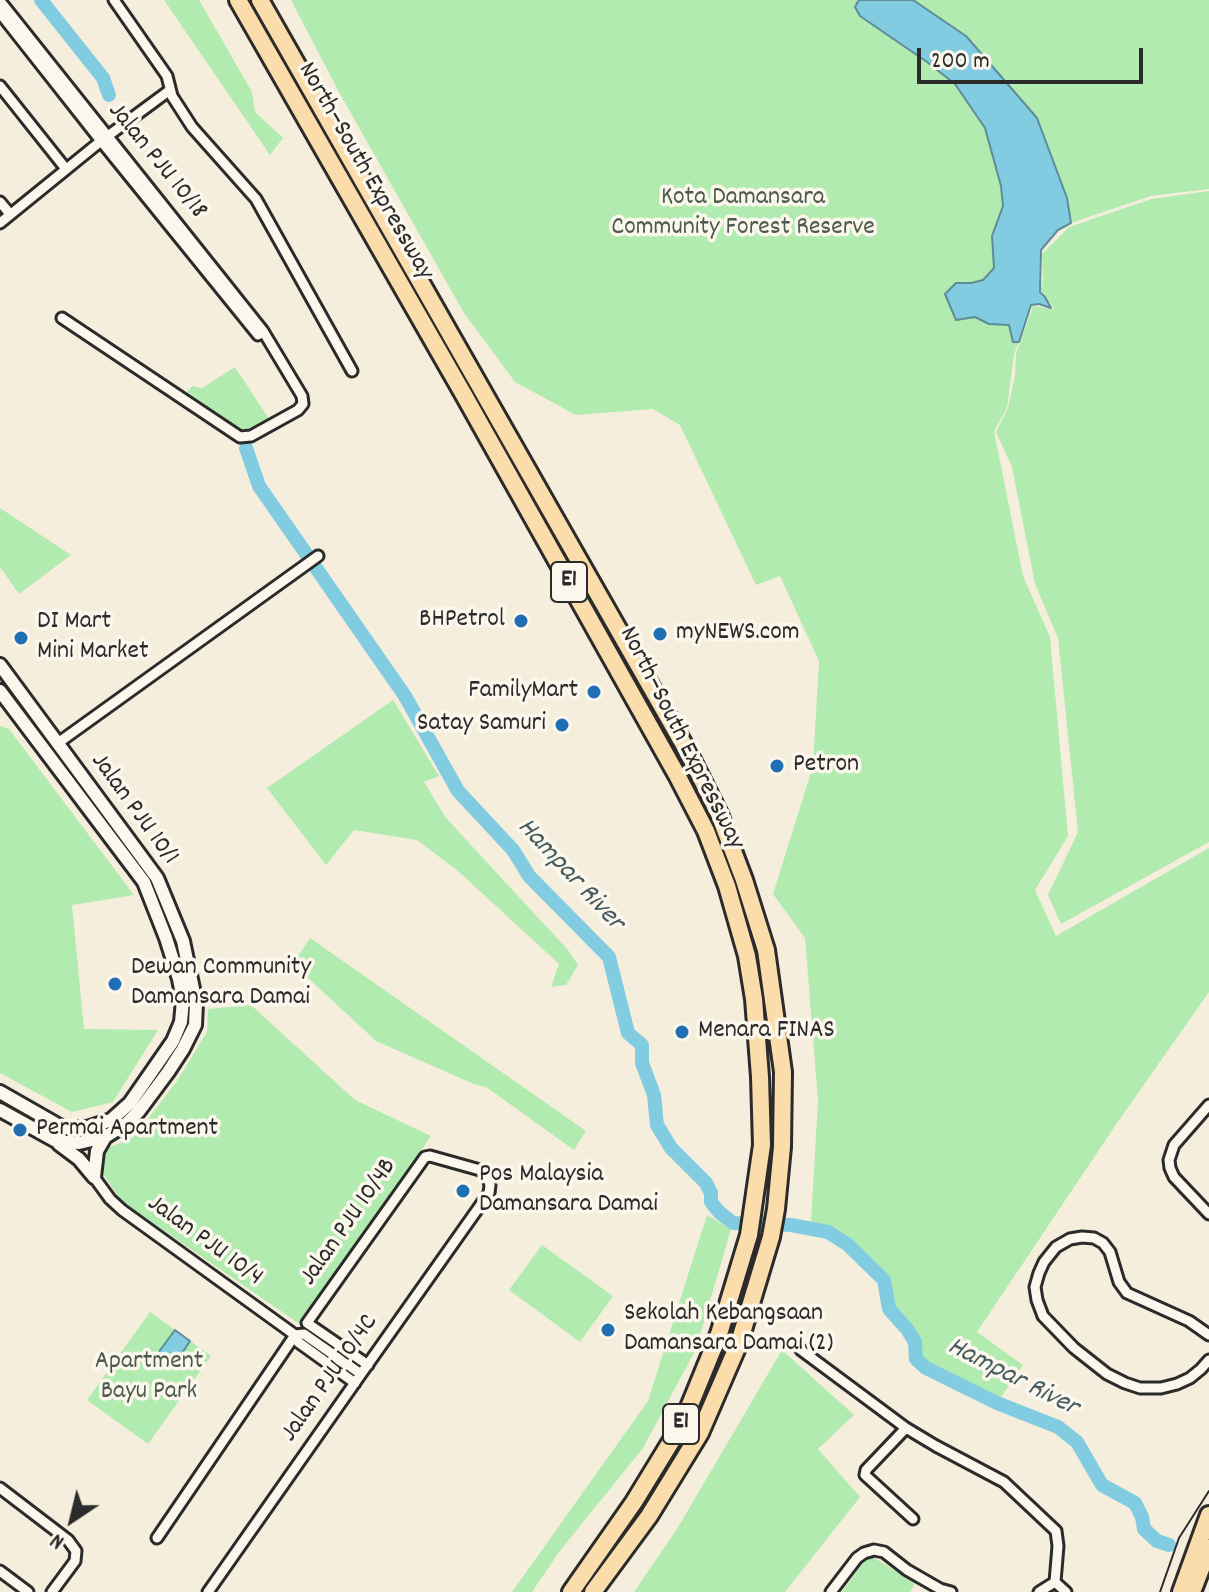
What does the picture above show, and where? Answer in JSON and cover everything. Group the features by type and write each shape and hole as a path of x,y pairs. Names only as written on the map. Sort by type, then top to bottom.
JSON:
{"highway":[{"name":"North–South Expressway","path":"238,0 616,663 706,831 727,886 747,956 754,999 762,1145 749,1235 719,1334 683,1422 634,1502 571,1592"},
{"name":"North–South Expressway","path":"260,0 688,752 719,814 766,950 783,1072 782,1147 771,1237 739,1343 700,1433 649,1516 593,1592"},
{"path":"1181,1592 1209,1515"},
{"path":"1192,1592 1209,1548"}],"street":[{"path":"114,0 167,76 170,90 192,127 256,199 352,371"},
{"name":"Jalan PJU 10/18","path":"0,1 230,301 275,351 302,396 303,404 298,410 251,436 240,437 62,318"},
{"name":"Jalan PJU 10/18","path":"0,13 104,139"},
{"path":"0,86 66,169"},
{"path":"0,223 170,90"},
{"path":"0,202 10,214"},
{"path":"58,743 318,556"},
{"name":"Jalan PJU 10/1","path":"0,665 158,880 183,941 196,1003 195,1025 190,1037 168,1072 126,1124 105,1137 79,1143 56,1141"},
{"name":"Jalan PJU 10/1","path":"0,691 144,882 166,938 183,1000 181,1022 158,1064 130,1103 102,1124 87,1128 63,1128 0,1092"},
{"path":"81,799 115,821"},
{"path":"139,1111 158,1064"},
{"path":"1209,1105 1174,1145 1169,1160 1174,1177 1209,1214"},
{"path":"0,1110 56,1141 79,1159 94,1177"},
{"path":"94,1177 97,1151 105,1137"},
{"name":"Jalan PJU 10/4B","path":"368,1365 307,1323 425,1157 480,1170 487,1176 489,1193"},
{"name":"Jalan PJU 10/4","path":"94,1177 122,1210 295,1335 298,1342 358,1379"},
{"name":"Jalan PJU 10/4C","path":"209,1591 489,1193"},
{"path":"1209,1335 1189,1321 1127,1293 1119,1282 1110,1252 1094,1238 1070,1239 1056,1247 1039,1273 1035,1287 1043,1316 1074,1348 1107,1374 1140,1388 1161,1388 1190,1378 1209,1360"},
{"path":"157,1538 295,1335"},
{"path":"801,1350 906,1428 1004,1482 1056,1531 1055,1582"},
{"path":"906,1428 865,1472 866,1477 913,1519"},
{"path":"0,1488 68,1540 76,1551 75,1561 52,1592"},
{"path":"831,1592 857,1558 874,1550 884,1552 907,1570 951,1592"},
{"path":"0,1571 28,1592"},
{"path":"1039,1592 1055,1582"},
{"path":"1055,1582 1066,1592"}],"green space":[{"path":"164,0 199,0 252,92 255,112 283,138 270,155"},
{"name":"Kota Damansara Community Forest Reserve","path":"291,0 859,0 855,7 955,84 985,128 1001,186 1003,207 992,236 994,269 983,280 956,283 951,307 956,320 975,316 989,323 1010,325 1013,341 1019,342 1014,354 1007,408 994,431 1023,576 1050,637 1068,836 1035,890 1056,936 1209,848 1209,992 977,1332 1023,1365 1001,1397 933,1366 920,1356 919,1341 911,1325 894,1307 887,1277 849,1241 829,1227 811,1223 818,1100 805,938 773,894 813,766 819,661 780,576 756,585 680,425 653,409 576,415 515,382 464,313 340,94"},
{"path":"913,0 1209,0 1209,189 1151,196 1071,223 1067,198 1037,118 966,36"},
{"path":"1209,191 1209,842 1061,924 1048,895 1078,832 1058,638 1035,584 1012,467 996,432 1008,408 1016,354 1033,306 1054,309 1041,290 1042,254 1069,227 1151,199"},
{"path":"235,367 269,419 248,430 241,429 187,392 192,386 202,388"},
{"path":"0,508 71,555 19,594 0,567"},
{"path":"393,700 439,776 424,782 446,818 568,950 578,965 566,985 551,987 559,964 458,871 417,840 354,830 326,865 267,788"},
{"path":"0,726 9,729 134,895 72,905 84,1029 158,1030 113,1102 72,1112 0,1073"},
{"path":"310,938 586,1131 574,1150 486,1087 376,1041 293,964"},
{"path":"251,1005 355,1100 431,1136 301,1325 121,1201 100,1169 109,1147 124,1142 147,1120 177,1081 207,1032 208,1009"},
{"path":"707,1215 731,1229 696,1349 643,1448 559,1552 532,1592 512,1592 648,1401"},
{"path":"542,1245 613,1296 580,1342 509,1290"},
{"name":"Apartment Bayu Park","path":"150,1312 211,1356 148,1444 87,1400"},
{"path":"782,1350 854,1415 818,1449 860,1497 785,1592 634,1592 677,1529"},
{"path":"873,1557 915,1583 910,1592 842,1592 864,1561"}],"water":[{"path":"859,0 913,0 966,36 1037,118 1067,198 1071,223 1058,230 1041,250 1040,292 1051,308 1031,305 1019,342 1013,342 1009,325 989,324 975,317 956,320 945,294 956,283 983,280 994,268 992,236 1003,206 1001,186 985,128 955,84 860,16 855,7"},
{"path":"175,1330 190,1341 175,1364 158,1353"}],"waterway":[{"name":"Hampar River","path":"41,0 103,78 109,95"},
{"name":"Hampar River","path":"246,448 259,486 405,696 458,791 513,850 529,876 609,957 628,1033 642,1045 642,1063 654,1095 657,1125 671,1148 706,1183 711,1202 719,1212 733,1223 791,1225 828,1232 847,1244 884,1280 889,1309 915,1342 916,1359 926,1368 997,1403 1058,1427 1077,1442 1102,1485 1135,1503 1144,1529 1157,1541 1169,1545"}],"railway":[{"path":"1160,1592 1179,1538 1209,1491"}],"place":[{"name":"BHPetrol","path":"521,621"},
{"name":"myNEWS.com","path":"660,634"},
{"name":"DI Mart Mini Market","path":"21,638"},
{"name":"FamilyMart","path":"594,692"},
{"name":"Satay Samuri","path":"562,725"},
{"name":"Petron","path":"777,766"},
{"name":"Dewan Community Damansara Damai","path":"115,984"},
{"name":"Menara FINAS","path":"682,1032"},
{"name":"Permai Apartment","path":"20,1130"},
{"name":"Pos Malaysia Damansara Damai","path":"463,1191"},
{"name":"Sekolah Kebangsaan Damansara Damai (2)","path":"608,1330"}]}
